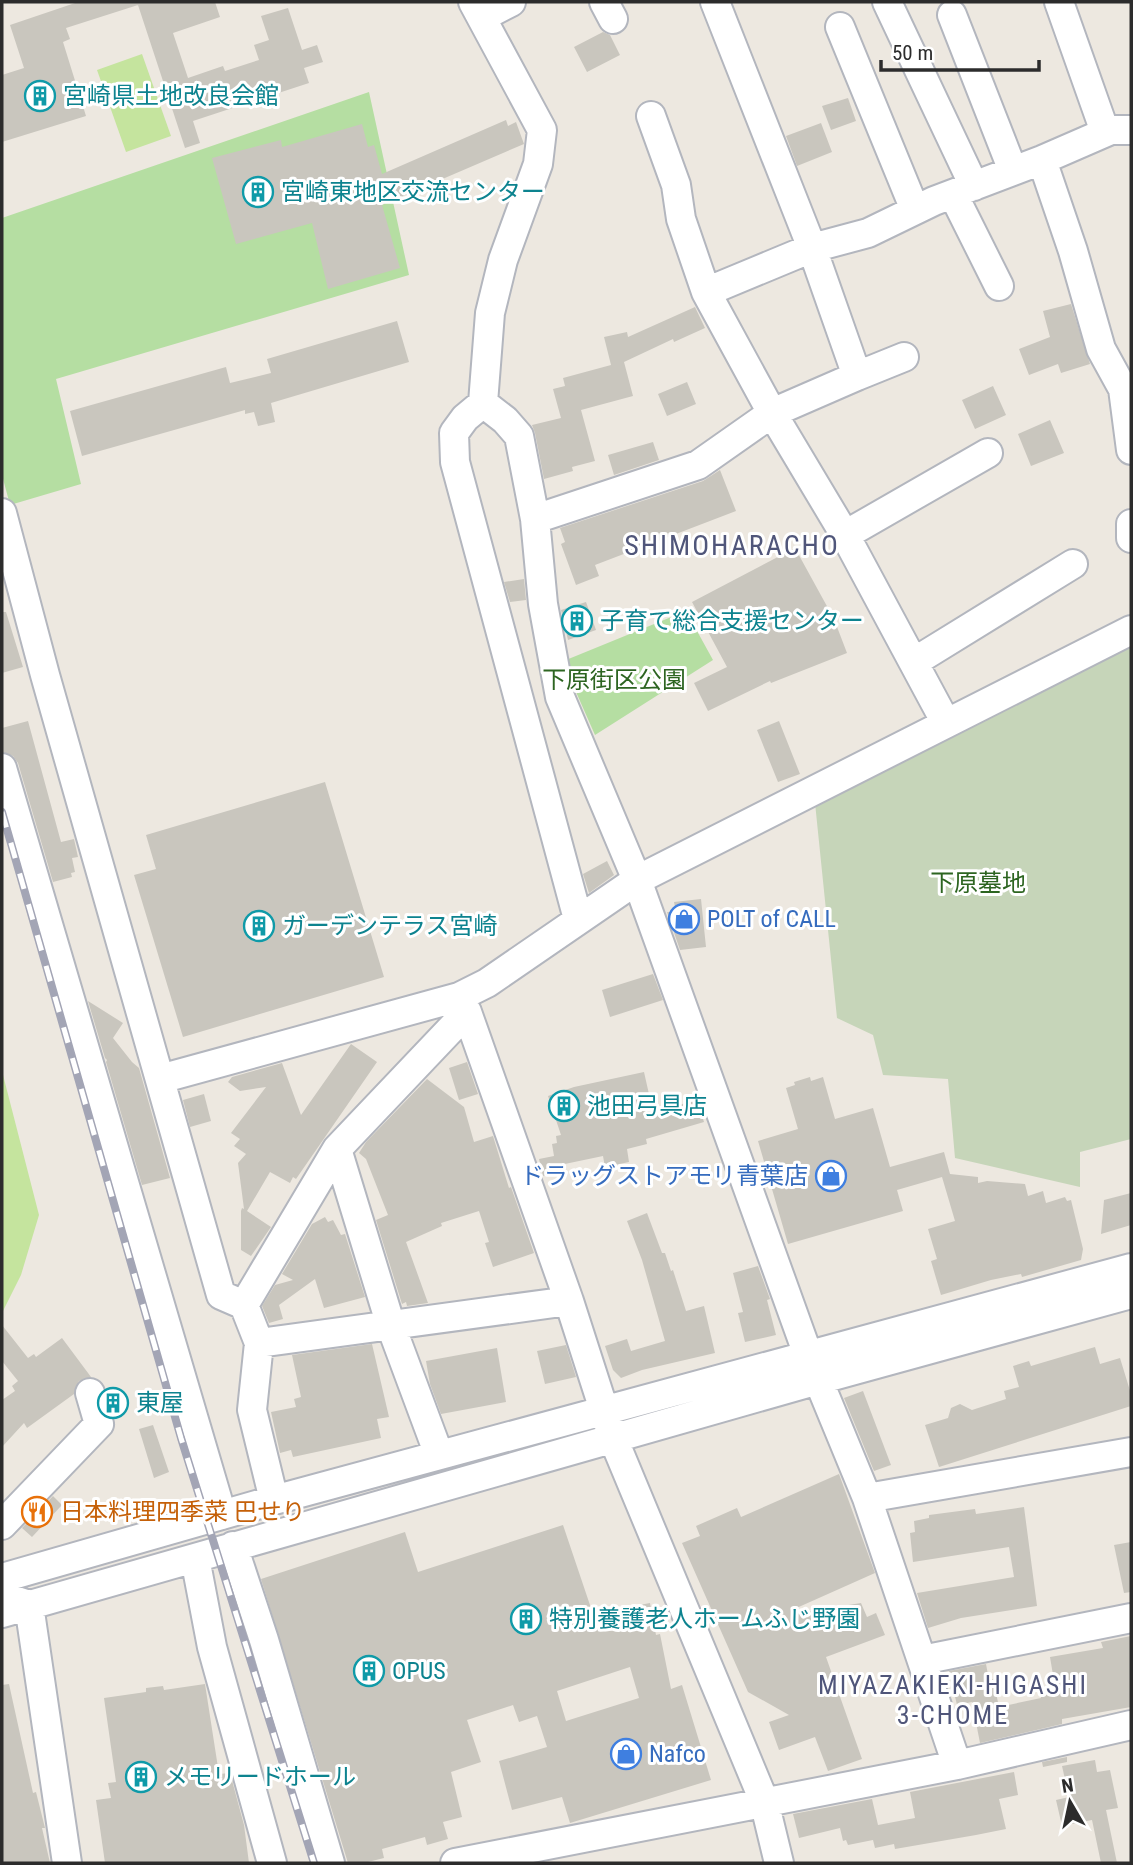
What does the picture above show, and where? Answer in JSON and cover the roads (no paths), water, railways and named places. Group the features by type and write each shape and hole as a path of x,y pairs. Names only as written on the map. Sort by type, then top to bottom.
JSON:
{"street":[{"path":"511,2 477,9 542,130 538,164 503,260 490,313 483,403 465,418 454,433 455,463 578,919"},
{"path":"715,2 812,248 857,376"},
{"path":"887,2 964,190 999,286"},
{"path":"706,292 812,248 868,233 964,190 1118,131 1059,2"},
{"path":"952,15 1013,171"},
{"path":"840,27 915,210"},
{"path":"651,116 676,185 681,219 706,292 772,413 845,535 946,723"},
{"path":"1042,160 1073,251 1101,348 1123,389 1131,450"},
{"path":"536,519 698,465 772,413 904,357"},
{"path":"483,403 505,420 519,436 536,519 543,604 560,697 637,880 813,1368 867,1498 957,1765"},
{"path":"845,535 988,453"},
{"path":"2,513 221,1295 244,1305 259,1343 252,1410 274,1500"},
{"path":"1131,524 1131,538"},
{"path":"914,663 1073,564"},
{"path":"244,1305 337,1149 463,1005 487,983 637,880 1131,630"},
{"path":"2,768 222,1515"},
{"path":"160,1079 463,1005"},
{"path":"463,1005 569,1301 613,1438 764,1801 779,1863"},
{"path":"337,1149 391,1326 439,1455"},
{"path":"2,1613 613,1438 813,1368 1131,1268"},
{"path":"2,1578 605,1409 813,1368 1131,1294"},
{"path":"259,1343 569,1301"},
{"path":"2,1525 99,1424 90,1393"},
{"path":"867,1498 1131,1452"},
{"path":"233,1546 264,1640 330,1863"},
{"path":"195,1558 212,1647 272,1863"},
{"path":"2,1596 29,1605"},
{"path":"29,1605 66,1863"},
{"path":"922,1660 1131,1618"},
{"path":"455,1863 957,1765 1131,1725"}],"railway":[{"path":"2,812 181,1438 314,1863"}],"place":[{"name":"宮崎県土地改良会館","path":"40,96"},
{"name":"宮崎東地区交流センター","path":"258,192"},
{"name":"子育て総合支援センター","path":"577,621"},
{"name":"POLT of CALL","path":"684,919"},
{"name":"ガーデンテラス宮崎","path":"259,926"},
{"name":"池田弓具店","path":"564,1106"},
{"name":"ドラッグストアモリ青葉店","path":"831,1176"},
{"name":"東屋","path":"113,1403"},
{"name":"日本料理四季菜 巴せり","path":"37,1512"},
{"name":"特別養護老人ホームふじ野園","path":"526,1619"},
{"name":"OPUS","path":"369,1671"},
{"name":"Nafco","path":"626,1754"},
{"name":"メモリードホール","path":"141,1777"}],"district":[{"name":"SHIMOHARACHO","path":"732,545"},
{"name":"MIYAZAKIEKI-HIGASHI 3-CHOME","path":"953,1700"}],"park label":[{"name":"下原街区公園","path":"614,680"},
{"name":"下原墓地","path":"978,883"}]}
